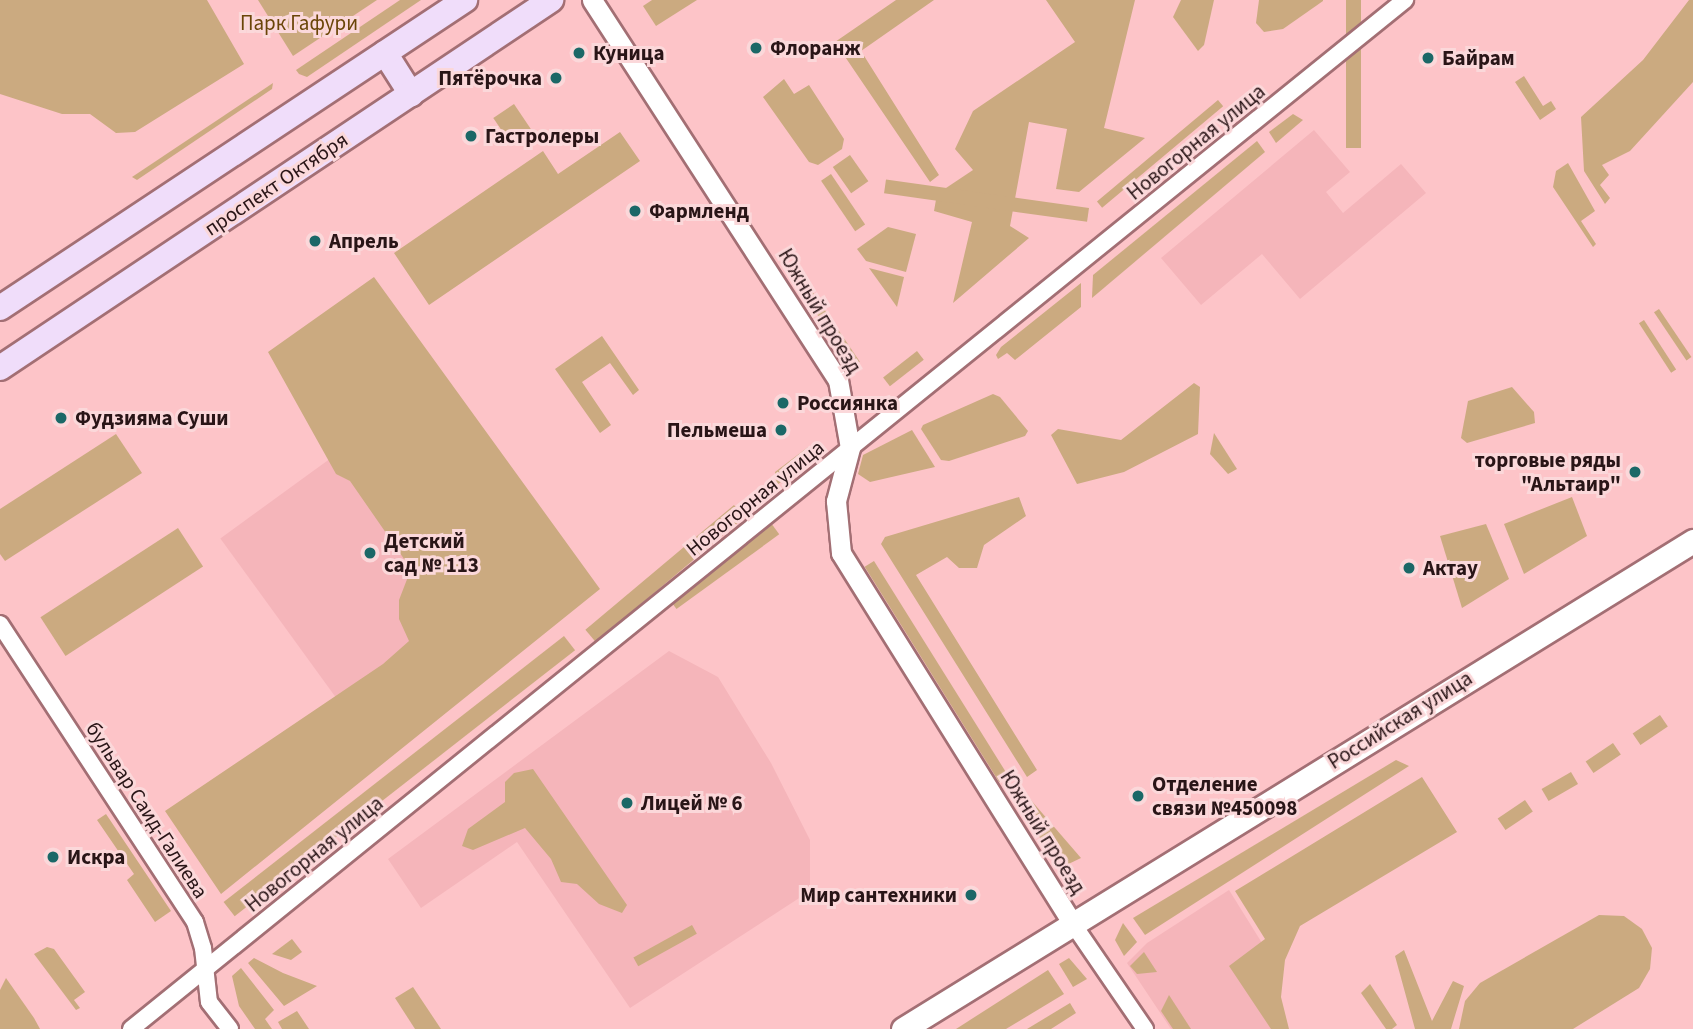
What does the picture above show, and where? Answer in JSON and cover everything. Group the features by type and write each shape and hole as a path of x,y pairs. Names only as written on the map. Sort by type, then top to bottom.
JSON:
{"main road":[{"path":"0,308 465,0"},
{"name":"проспект Октября","path":"0,368 551,0"},
{"path":"384,53 411,94"},
{"name":"Российская улица","path":"903,1029 1071,921 1693,541"}],"street":[{"name":"Южный проезд","path":"592,0 831,366 843,393 850,448 836,501 841,553 1071,921"},
{"name":"Новогорная улица","path":"131,1029 1405,0"},
{"name":"бульвар Саид-Галиева","path":"0,624 195,922 209,1002 230,1029"},
{"path":"1071,921 1145,1029"}],"shaded area":[{"path":"1314,130 1350,172 1326,192 1343,213 1401,164 1426,193 1300,299 1262,254 1201,305 1161,258"},
{"name":"Детский сад № 113","path":"404,405 523,569 340,703 220,538"},
{"name":"Лицей № 6","path":"669,651 718,677 771,763 810,840 810,891 630,1008 517,842 421,908 388,859"},
{"path":"1229,890 1262,943 1277,1029 1171,1029 1127,963 1147,943"}],"green space":[{"path":"0,0 207,0 244,64 135,132 116,133 90,114 62,114 0,94"},
{"name":"Парк Гафури","path":"258,0 377,0 293,56"},
{"path":"400,0 421,0 307,77 296,70"},
{"path":"652,0 697,0 656,26 643,6"},
{"path":"896,0 934,0 861,51 939,175 930,182 835,42"},
{"path":"1046,0 1135,0 1104,128 1145,138 1079,192 1056,189 1067,129 1029,122 1010,226 1029,238 953,303 972,222 934,211 937,194 973,170 955,149 973,111 1075,42"},
{"path":"1181,0 1214,0 1204,45 1198,51 1173,17"},
{"path":"1259,0 1323,1 1283,29 1264,32 1256,23"},
{"path":"1346,0 1361,0 1361,148 1346,148"},
{"path":"1689,0 1693,0 1693,82 1630,151 1602,165 1609,175 1600,185 1610,198 1605,204 1584,171 1581,117 1643,60"},
{"path":"1524,76 1543,106 1551,101 1556,109 1540,120 1515,82"},
{"path":"784,79 794,94 809,85 844,139 842,149 818,165 809,162 763,97"},
{"path":"273,83 272,89 137,180 132,177"},
{"path":"1218,100 1223,106 1102,208 1097,202"},
{"path":"514,104 533,132 512,146 493,118"},
{"path":"1293,114 1303,120 1276,143 1269,132"},
{"path":"620,132 640,161 429,305 394,253 543,151 558,174"},
{"path":"1257,141 1265,152 1092,298 1093,275"},
{"path":"850,155 868,181 851,193 833,167"},
{"path":"1568,163 1595,211 1581,221 1596,244 1593,247 1553,187 1556,171"},
{"path":"831,174 865,225 855,231 821,181"},
{"path":"886,179 1089,208 1087,222 884,193"},
{"path":"888,227 916,234 906,272 866,261 857,249"},
{"path":"869,268 904,277 897,307"},
{"path":"800,273 860,362 852,367 793,278"},
{"path":"374,277 600,589 221,894 165,811 383,664 409,641 399,619 399,600 411,569 350,481 336,474 268,352"},
{"path":"1081,283 1081,307 1015,360 1007,353 998,359 996,355 1001,347"},
{"path":"1659,309 1691,357 1686,360 1654,312"},
{"path":"1644,320 1676,369 1671,373 1639,323"},
{"path":"602,336 639,390 633,395 610,363 582,382 611,425 600,433 555,369"},
{"path":"917,351 924,360 890,386 883,377"},
{"path":"1194,383 1200,387 1198,434 1124,472 1077,484 1051,435 1058,429 1121,440"},
{"path":"1512,387 1534,412 1535,423 1467,443 1461,438 1468,401"},
{"path":"993,394 1000,397 1028,431 1025,436 949,461 941,460 921,429 923,425"},
{"path":"912,430 935,467 870,482 858,474 863,455"},
{"path":"1214,433 1237,469 1228,474 1210,454"},
{"path":"116,434 142,473 5,561 0,554 0,509"},
{"path":"808,447 815,457 777,485 775,472"},
{"path":"1019,497 1026,516 984,545 977,568 959,568 947,557 916,575 1037,770 1027,777 881,544 885,537"},
{"path":"1572,497 1587,536 1524,574 1504,524"},
{"path":"734,505 744,517 596,642 585,630"},
{"path":"771,523 779,534 676,609 668,598"},
{"path":"1486,524 1509,579 1462,608 1440,536"},
{"path":"178,528 203,567 66,656 40,617"},
{"path":"874,561 1009,776 999,782 865,567"},
{"path":"564,636 575,650 235,916 224,902"},
{"path":"1660,715 1668,727 1640,745 1633,733"},
{"path":"1613,743 1621,755 1593,773 1586,761"},
{"path":"1396,760 1409,766 1145,935 1133,918"},
{"path":"533,769 627,905 622,913 599,904 577,884 561,882 551,859 525,828 473,850 462,846 468,829 505,802 505,782 514,773"},
{"path":"1571,772 1578,784 1549,801 1542,789"},
{"path":"1422,777 1457,832 1300,926 1285,960 1281,997 1289,1029 1271,1029 1229,966 1265,939 1235,891"},
{"path":"1030,799 1081,858 1060,868 1019,806"},
{"path":"1525,800 1533,812 1505,830 1498,818"},
{"path":"106,814 171,911 155,922 127,880 134,874 97,820"},
{"path":"1599,915 1624,916 1642,929 1652,948 1650,969 1639,988 1573,1029 1459,1029 1465,1001 1480,983"},
{"path":"1123,923 1137,942 1124,956 1115,940"},
{"path":"692,925 697,934 638,966 633,957"},
{"path":"292,939 302,952 291,960 272,954"},
{"path":"47,947 54,949 85,992 74,1000 80,1008 76,1010 34,954"},
{"path":"1404,950 1432,1021 1453,981 1464,986 1451,1029 1415,1029 1395,956"},
{"path":"1144,952 1157,972 1137,974 1130,966"},
{"path":"254,958 317,986 284,1006 248,963"},
{"path":"1069,958 1087,979 1073,987 1059,964"},
{"path":"241,968 274,1010 265,1019 272,1029 255,1029 239,1006 232,976"},
{"path":"1048,970 1064,994 1006,1029 956,1029"},
{"path":"6,978 40,1029 0,1029 0,990"},
{"path":"1370,984 1397,1025 1392,1029 1386,1029 1361,993"},
{"path":"413,987 441,1029 415,1029 395,998"},
{"path":"1169,995 1191,1029 1173,1029 1161,1011"},
{"path":"1070,1003 1076,1013 1051,1029 1027,1029"},
{"path":"297,1011 309,1029 282,1029 278,1022"}],"place":[{"name":"Флоранж","path":"756,48"},
{"name":"Куница","path":"579,53"},
{"name":"Байрам","path":"1428,58"},
{"name":"Пятёрочка","path":"556,78"},
{"name":"Гастролеры","path":"471,136"},
{"name":"Фармленд","path":"635,211"},
{"name":"Апрель","path":"315,241"},
{"name":"Россиянка","path":"783,403"},
{"name":"Фудзияма Суши","path":"61,418"},
{"name":"Пельмеша","path":"781,430"},
{"name":"торговые ряды \"Альтаир\"","path":"1635,472"},
{"name":"Детский сад № 113","path":"370,553"},
{"name":"Актау","path":"1409,568"},
{"name":"Отделение связи №450098","path":"1138,796"},
{"name":"Лицей № 6","path":"627,803"},
{"name":"Искра","path":"53,857"},
{"name":"Мир сантехники","path":"971,895"}]}
